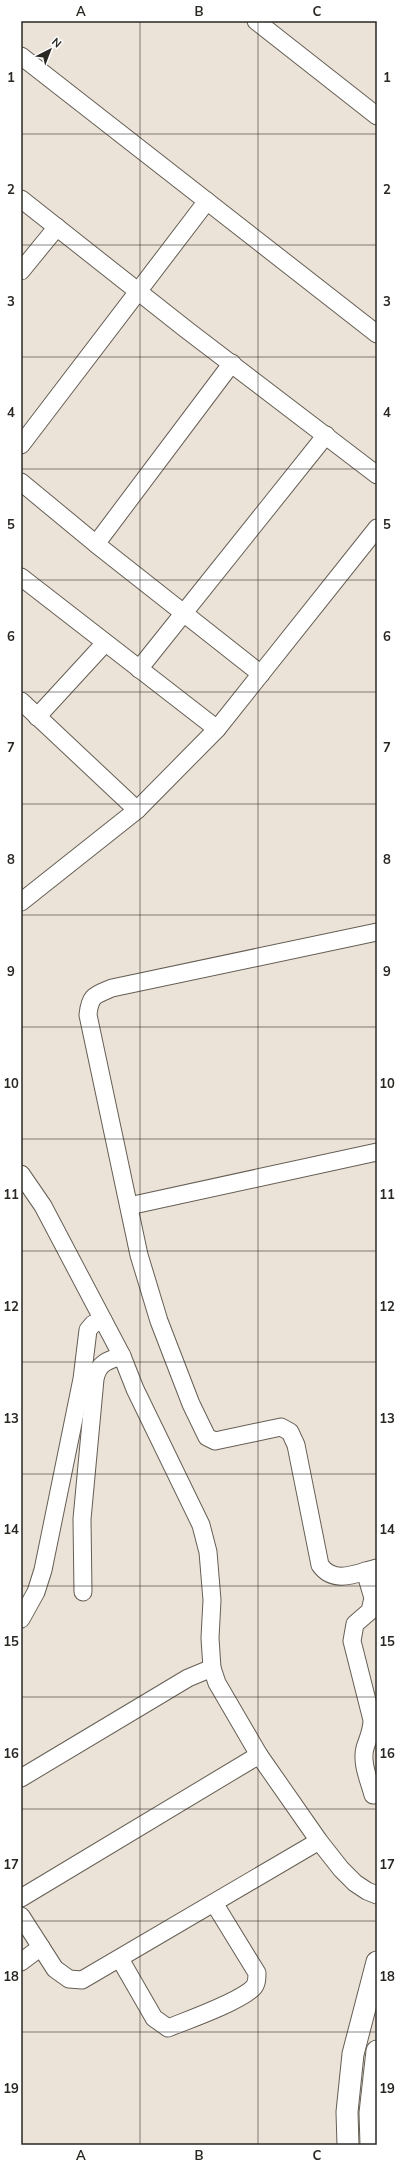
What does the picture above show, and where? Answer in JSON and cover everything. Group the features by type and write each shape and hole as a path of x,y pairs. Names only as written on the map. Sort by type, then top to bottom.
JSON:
{"main road":[{"path":"348,2145 347,2112 353,2054 377,1962"},
{"path":"371,2145 370,2113 377,2051"},
{"path":"347,2112 370,2113"}],"street":[{"path":"256,21 377,116"},
{"path":"22,57 377,334"},
{"path":"21,199 377,475"},
{"path":"21,445 140,292 207,202"},
{"path":"21,271 57,227"},
{"path":"96,544 232,364"},
{"path":"139,669 326,435"},
{"path":"21,482 96,544 261,674"},
{"path":"21,902 137,810 217,729 377,528"},
{"path":"21,576 217,729"},
{"path":"37,716 105,643"},
{"path":"21,701 137,810"},
{"path":"373,1795 364,1764 365,1748 372,1731 372,1720 352,1641 355,1624 370,1611 375,1599 371,1570 339,1577 326,1573 320,1565 296,1445 290,1432 281,1427 214,1441 207,1437 191,1404 159,1321 139,1255 88,1015 89,1002 95,994 112,988 377,932"},
{"path":"129,1206 377,1152"},
{"path":"21,1174 43,1206 122,1356 135,1389 201,1525 208,1552 212,1600 210,1638 212,1668 217,1683 259,1754 319,1841 341,1869 355,1883 367,1891 377,1895"},
{"path":"21,1619 36,1592 43,1570 82,1379 88,1330 93,1324 103,1320"},
{"path":"83,1592 82,1519 95,1379 97,1370 102,1363 122,1356"},
{"path":"21,1778 188,1678 212,1668"},
{"path":"21,1898 259,1754"},
{"path":"21,1916 55,1969 68,1979 82,1980 319,1841"},
{"path":"120,1959 154,2018 168,2028 224,2004 247,1992 254,1987 257,1981 257,1973 214,1903"},
{"path":"21,1962 41,1947"}]}
